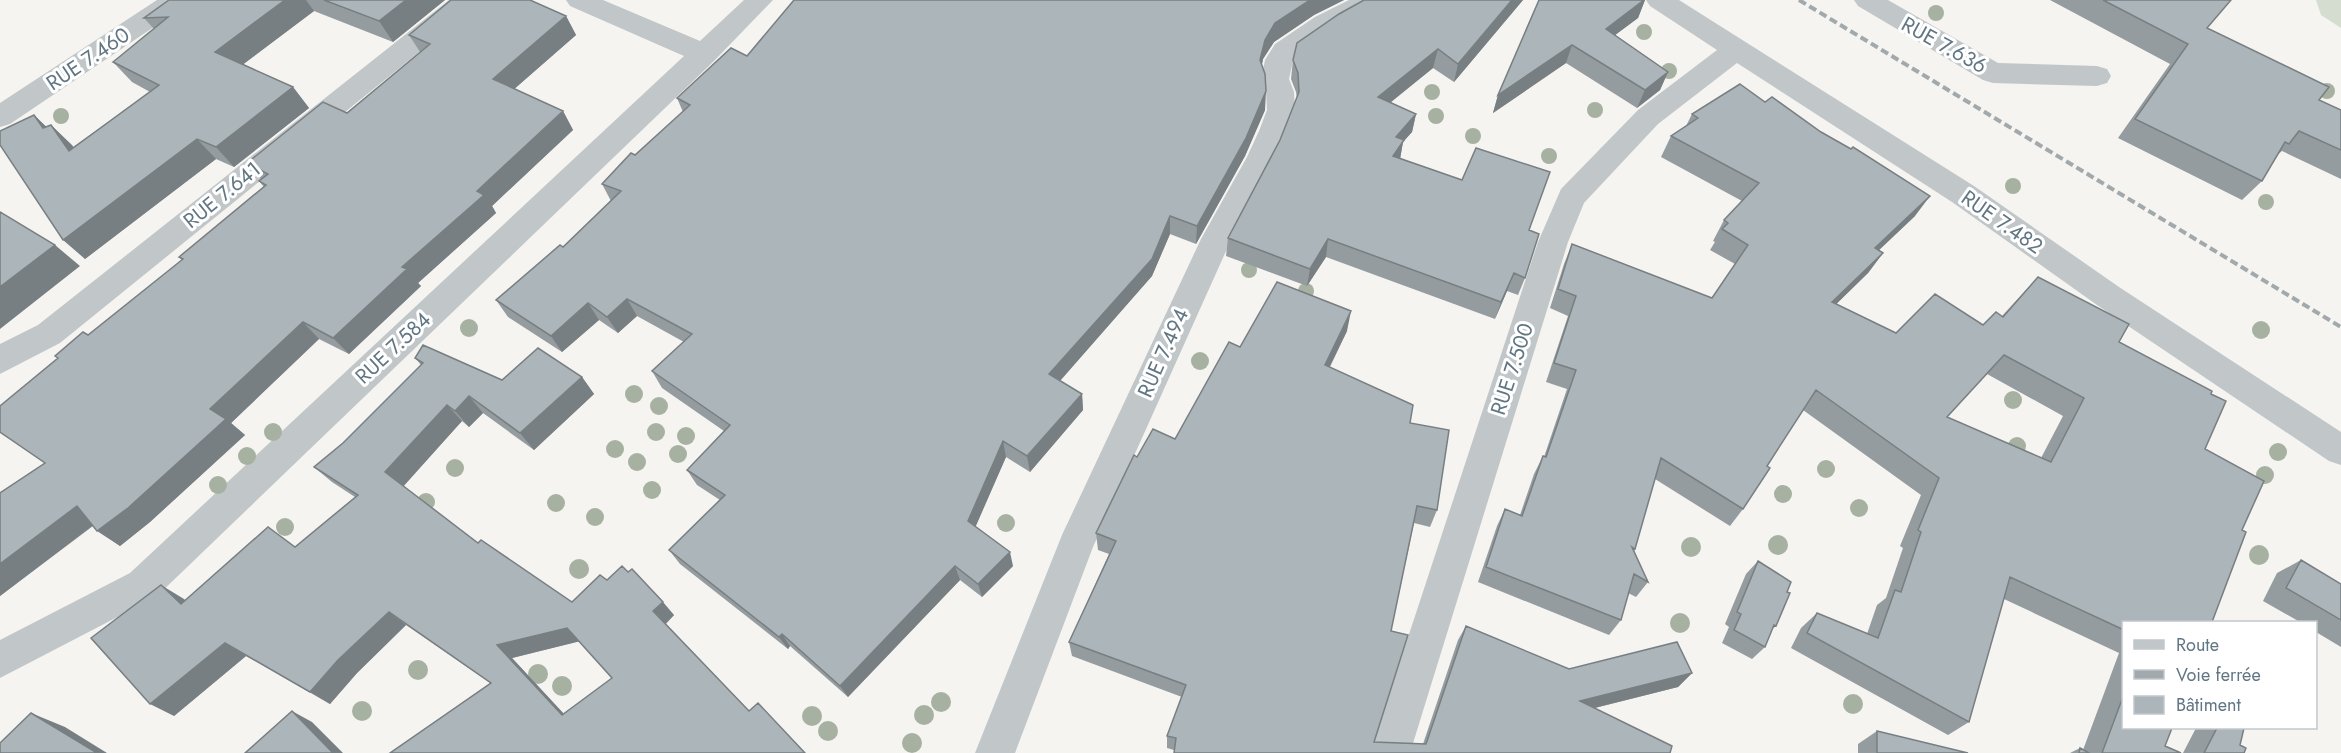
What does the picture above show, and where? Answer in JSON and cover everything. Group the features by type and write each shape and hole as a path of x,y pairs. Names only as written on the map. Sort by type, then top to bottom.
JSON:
{"street":[{"name":"RUE 7.460","path":"0,117 176,0"},
{"name":"RUE 7.641","path":"0,360 49,334 466,0"},
{"path":"579,0 704,54"},
{"name":"RUE 7.584","path":"0,660 143,585 760,0"},
{"name":"RUE 7.494","path":"995,753 1075,547 1211,249 1273,132 1281,110 1280,92 1275,79 1279,60 1285,51 1324,24 1371,0"},
{"name":"RUE 7.482","path":"1659,0 1963,194 2108,296 2341,450"},
{"name":"RUE 7.636","path":"1868,0 1993,73 2097,76"},
{"name":"RUE 7.500","path":"1390,753 1553,242 1572,197 1648,117 1736,50"}],"shaded area":[{"path":"2316,0 2341,0 2341,28 2321,15"}],"building":[{"path":"169,0 285,0 215,52 293,87 216,147 197,139 63,240 0,145 0,131 34,115 43,128 51,125 69,151 159,85 113,62 168,17 144,18"},
{"path":"324,0 406,0 379,21"},
{"path":"451,0 530,0 566,16 493,79 563,111 477,191 484,195 402,267 407,269 333,338 303,322 210,409 226,419 128,508 97,531 77,506 0,564 0,493 45,463 0,432 0,406 58,358 55,356 83,332 88,335 183,259 179,257 266,185 259,181 268,174 247,163 323,102 347,113 430,44 409,35"},
{"path":"794,0 1310,0 1275,23 1265,40 1260,60 1265,74 1266,91 1246,138 1197,226 1170,216 1152,259 1049,374 1082,394 1027,456 1003,441 968,521 1010,552 978,584 955,566 840,686 782,634 779,637 669,550 725,495 687,470 730,425 652,371 692,334 627,299 607,317 588,303 551,336 496,300 560,245 563,247 621,191 602,184 631,153 635,155 690,105 677,98 731,48 747,56"},
{"path":"1364,0 1512,0 1458,64 1438,49 1378,97 1416,114 1396,137 1404,140 1393,156 1462,180 1476,148 1550,172 1529,230 1539,234 1525,278 1514,273 1501,302 1328,239 1310,269 1228,238 1280,140 1299,92 1298,73 1293,60 1297,43"},
{"path":"1539,0 1644,0 1606,29 1668,72 1645,90 1572,45 1498,95"},
{"path":"2103,0 2231,0 2207,28 2329,87 2319,100 2341,110 2341,150 2299,131 2289,144 2285,142 2262,181 2135,119 2188,44"},
{"path":"1740,84 1765,102 1772,97 1821,132 1851,149 1853,147 1930,196 1875,248 1883,253 1832,302 1896,333 1935,294 1983,325 1996,312 2003,317 2038,277 2129,324 2119,342 2212,391 2211,394 2226,401 2205,449 2264,481 2242,530 2246,532 2212,621 2122,621 2122,629 2010,577 1969,722 1807,633 1817,613 1878,638 1895,590 1901,592 1921,532 1918,530 1939,478 1816,390 1767,466 1770,468 1743,509 1661,458 1635,549 1632,547 1648,582 1634,574 1621,620 1486,567 1505,509 1522,516 1543,456 1546,457 1576,370 1554,363 1576,296 1558,289 1572,244 1712,298 1748,245 1722,229 1728,223 1724,220 1759,183 1671,136 1698,118 1692,114","holes":["2004,355 2084,398 2051,462 1947,417"]},
{"path":"0,212 55,245 0,287"},
{"path":"1277,282 1351,311 1325,365 1413,405 1410,423 1449,430 1437,510 1417,506 1391,631 1408,635 1374,742 1426,744 1466,626 1569,669 1677,642 1692,673 1580,701 1672,746 1670,753 1174,753 1176,738 1167,736 1186,685 1069,642 1116,541 1096,533 1134,455 1137,457 1153,429 1175,439 1229,342 1240,347"},
{"path":"423,345 502,380 538,348 582,377 520,433 469,396 455,411 447,405 385,472 478,543 481,540 572,602 600,575 607,580 622,566 628,572 632,569 663,602 653,611 749,711 758,703 805,753 390,753 491,683 389,612 338,660 310,692 225,643 150,704 91,638 161,585 181,604 268,527 295,547 358,495 314,467 343,443 423,363 415,358","holes":["567,628 612,678 562,715 497,645"]},
{"path":"2301,560 2341,584 2341,620 2286,588"},
{"path":"1758,561 1791,582 1787,592 1790,593 1765,647 1734,630 1741,614 1737,612"},
{"path":"2122,699 2122,729 2172,729 2165,746 2181,753 2102,753"},
{"path":"292,711 333,753 245,753"},
{"path":"31,713 97,753 0,753 0,743"},
{"path":"2216,729 2244,729 2240,745 2246,748 2244,753 2204,753"},
{"path":"1877,731 1968,753 1877,753"},
{"path":"2080,748 2089,753 2079,753"}],"railway":[{"path":"1799,0 2341,327"}]}
